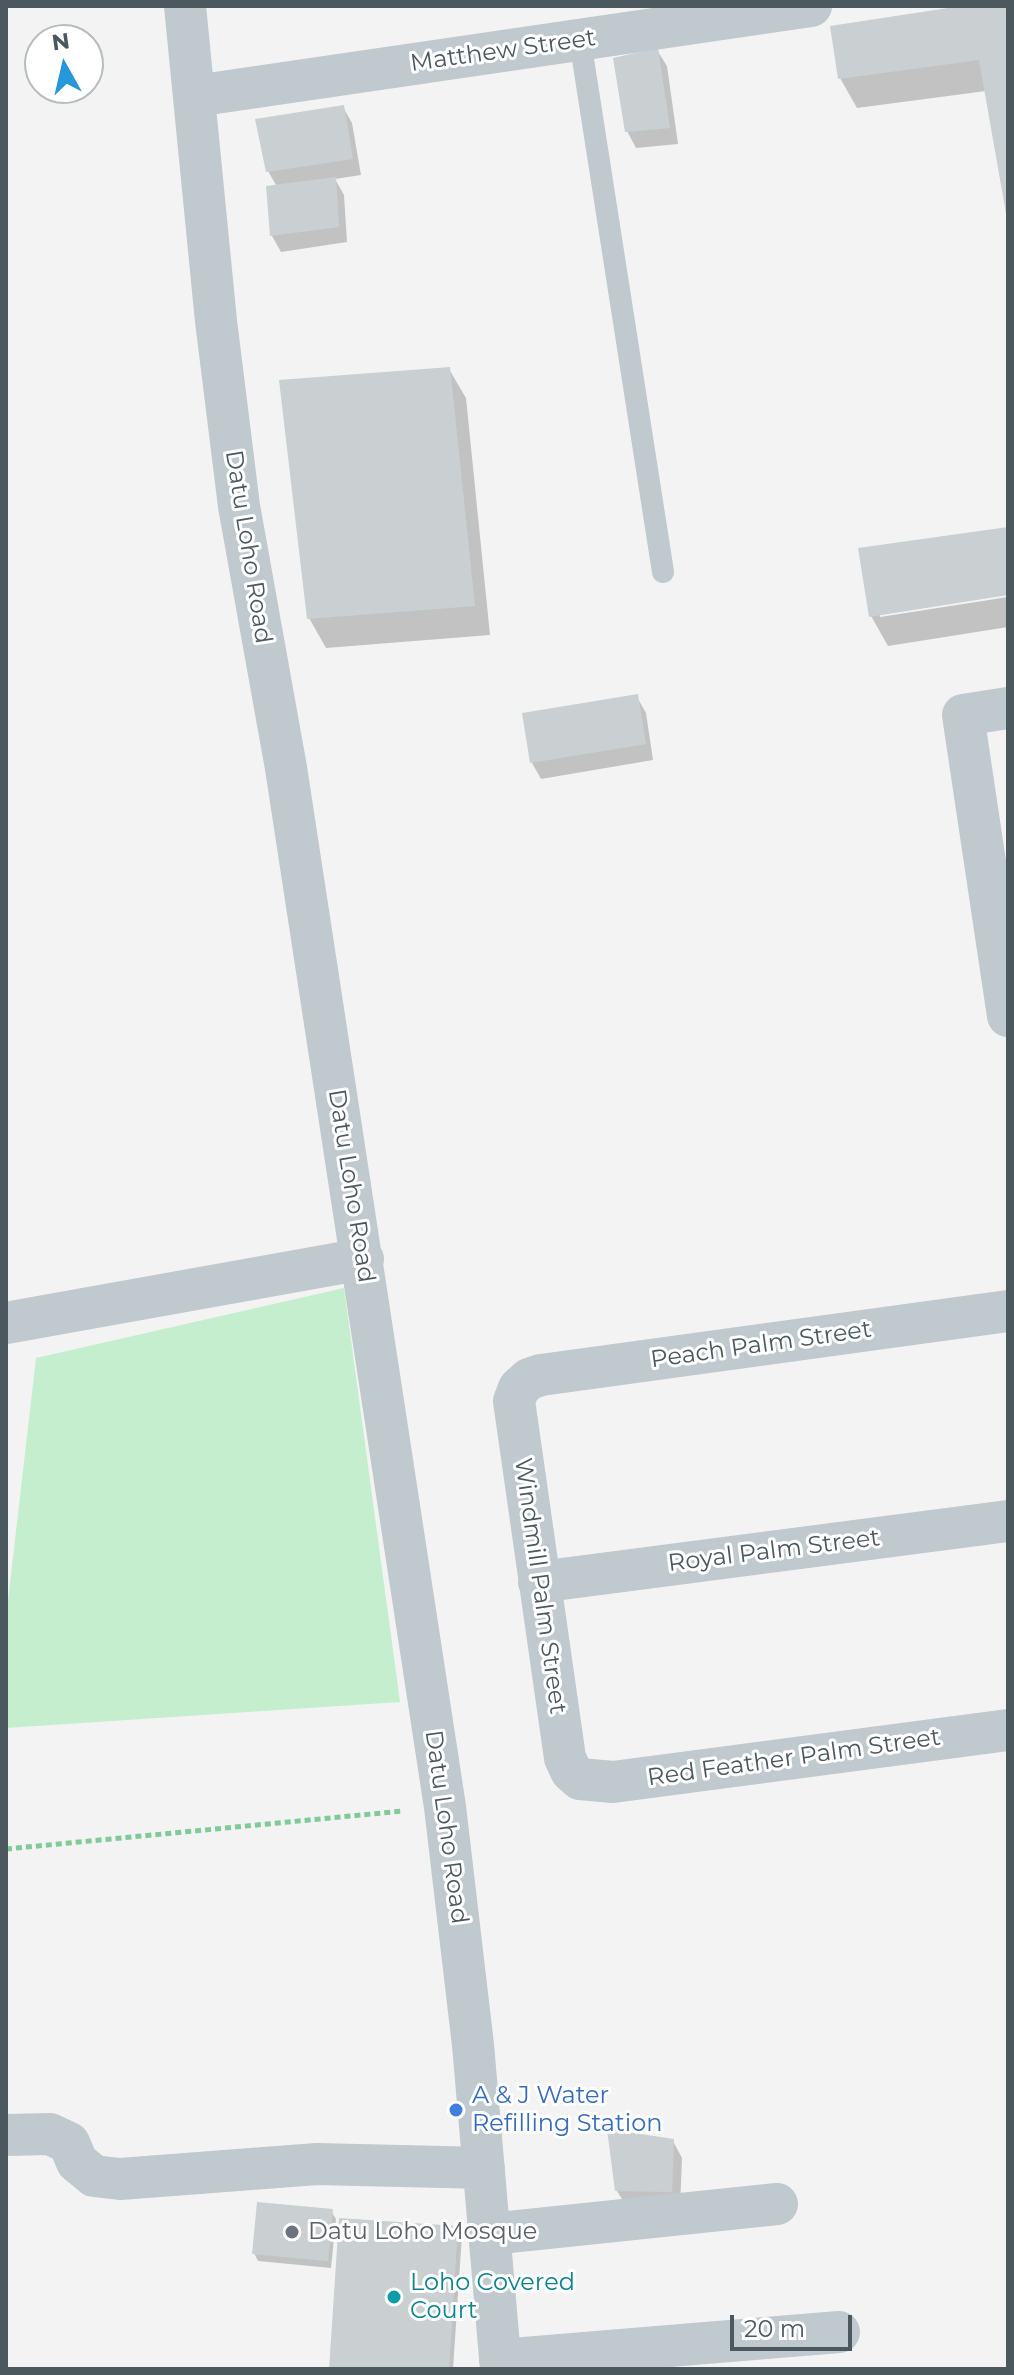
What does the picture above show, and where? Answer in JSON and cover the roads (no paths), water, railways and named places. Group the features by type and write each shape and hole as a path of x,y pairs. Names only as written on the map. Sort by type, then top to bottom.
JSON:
{"street":[{"name":"Datu Loho Road","path":"185,6 216,321 239,506 286,768 445,1807 484,2168 500,2364"},
{"name":"Matthew Street","path":"195,96 811,6"},
{"path":"1008,708 963,715 999,889 1008,1016"},
{"path":"6,1323 363,1259"},
{"name":"Peach Palm Street","path":"519,1388 529,1379 541,1375 1008,1311"},
{"name":"Windmill Palm Street","path":"519,1388 514,1413 565,1758 571,1771 580,1779"},
{"name":"Royal Palm Street","path":"539,1582 1008,1521"},
{"name":"Red Feather Palm Street","path":"580,1779 613,1782 1008,1730"},
{"path":"6,2135 50,2134 69,2143 77,2162 94,2176 120,2179 317,2164 484,2168"},
{"path":"490,2234 777,2204"},
{"path":"500,2364 839,2332"}],"lane":[{"path":"580,40 663,572"}],"place":[{"name":"A & J Water Refilling Station","path":"456,2110"},
{"name":"Datu Loho Mosque","path":"292,2232"},
{"name":"Loho Covered Court","path":"394,2297"}]}
